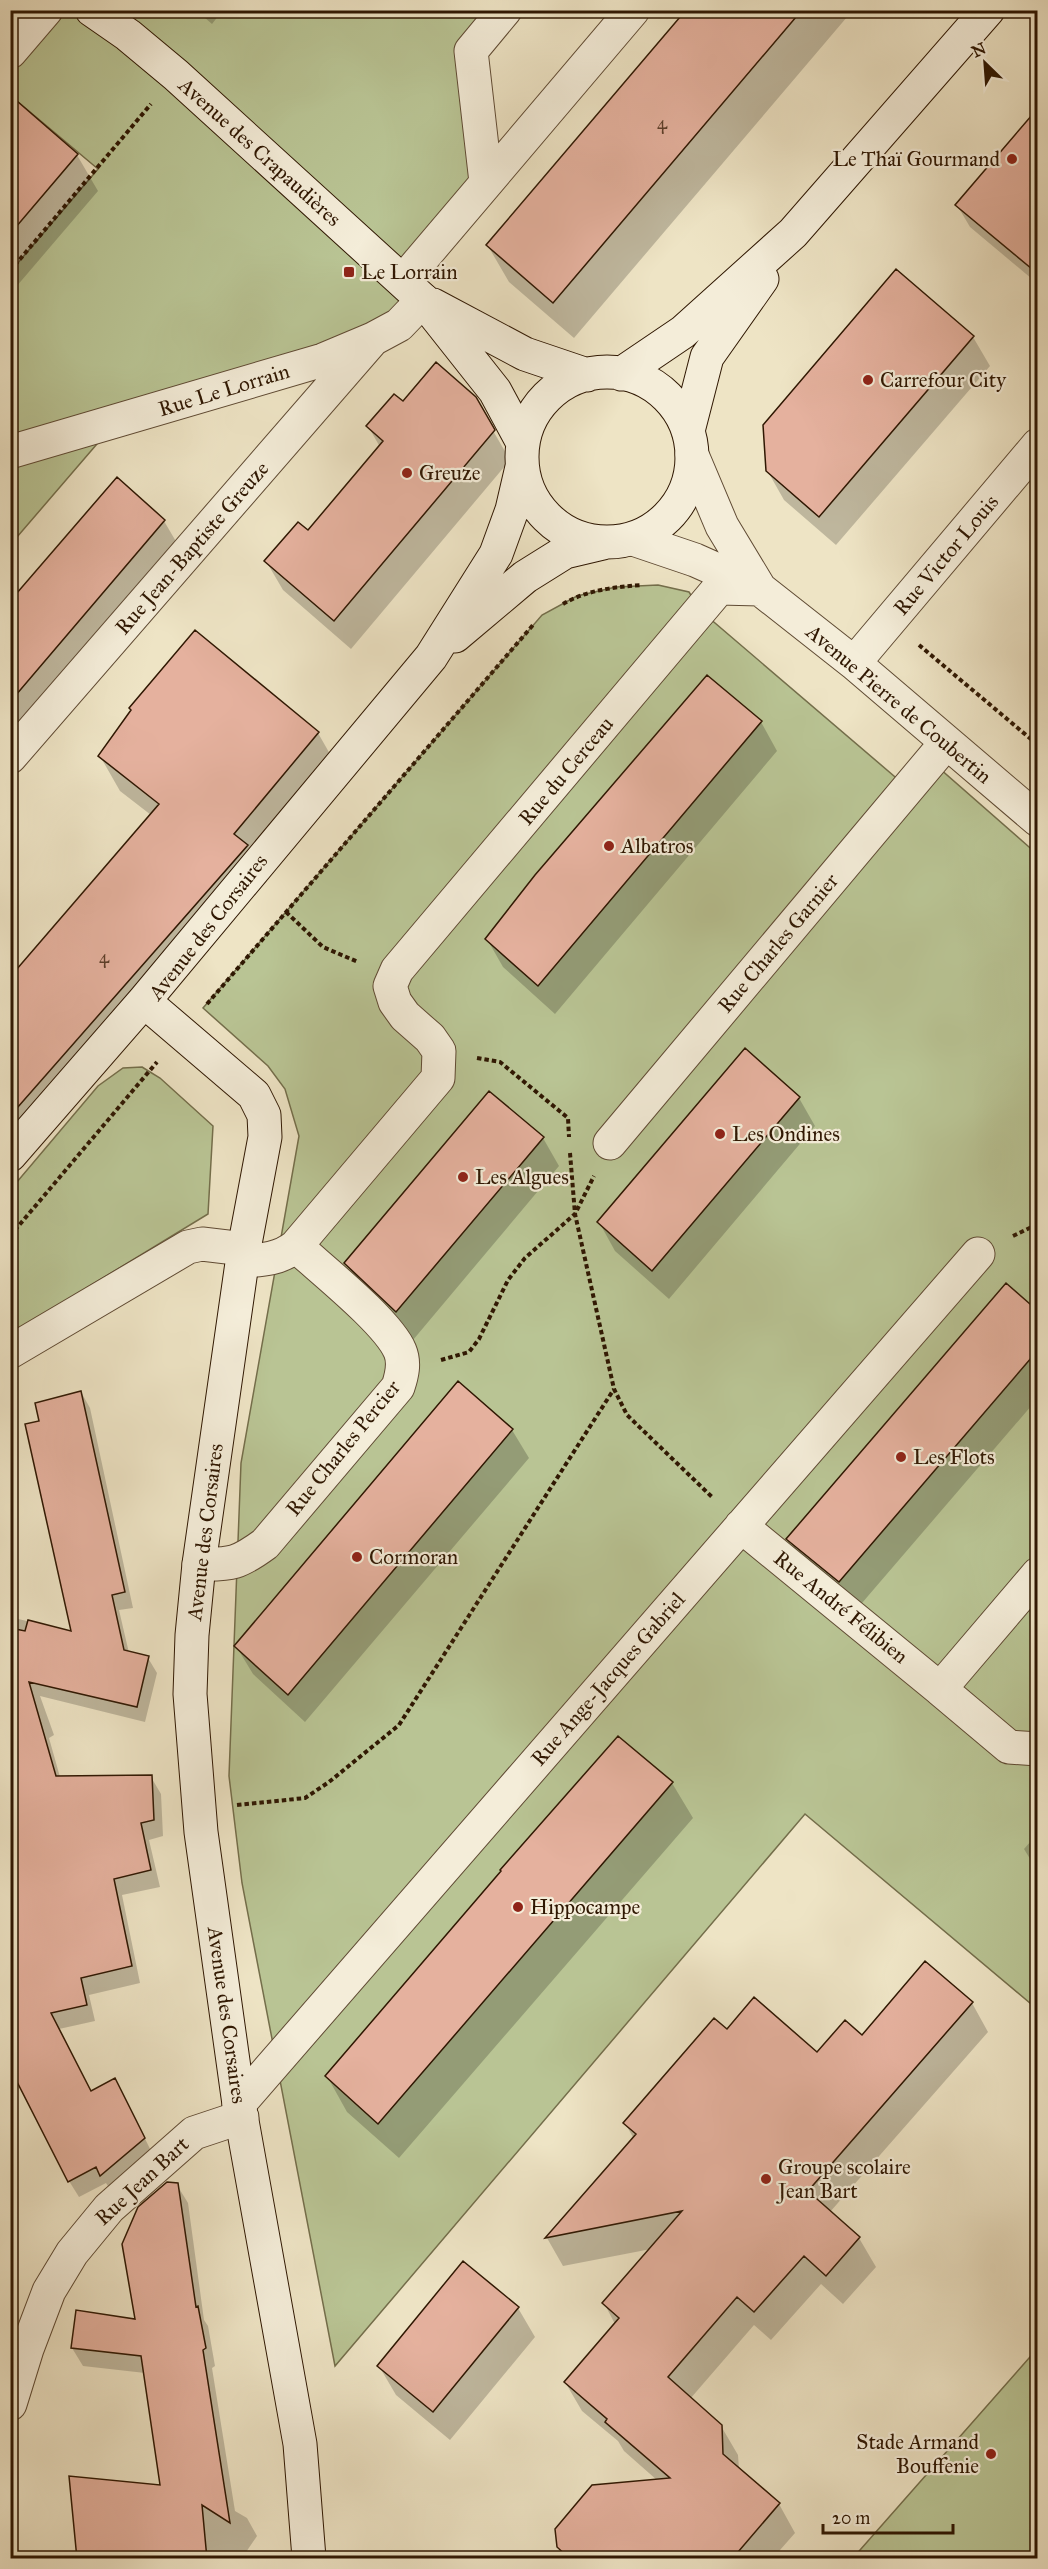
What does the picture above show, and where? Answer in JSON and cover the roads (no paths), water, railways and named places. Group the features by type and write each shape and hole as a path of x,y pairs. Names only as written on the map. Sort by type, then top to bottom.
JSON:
{"street":[{"path":"10,52 46,10"},
{"name":"Avenue des Crapaudières","path":"93,10 128,35 176,75 413,290 495,391 522,455"},
{"path":"486,182 471,51 505,10"},
{"name":"Rue Le Lorrain","path":"10,452 323,360 373,339 399,325 413,290 486,182 633,10"},
{"path":"690,443 677,408 659,390 637,377 612,372 587,375 563,384 543,400 530,420 522,455 532,497 540,511 558,527 579,538 618,541 652,529 669,515 682,498 690,477 690,443 707,357 794,233 988,10"},
{"path":"621,374 683,332 794,233"},
{"name":"Avenue des Crapaudières","path":"413,290 525,354 587,375"},
{"name":"Rue Jean-Baptiste Greuze","path":"10,757 373,339"},
{"name":"Avenue Pierre de Coubertin","path":"690,443 722,526 760,589"},
{"name":"Rue Victor Louis","path":"854,663 1038,445"},
{"name":"Avenue des Corsaires","path":"309,2559 300,2444 240,2110 199,1808 190,1694 192,1635 199,1564 244,1255 265,1137 264,1115 254,1095 144,1001 431,657 496,554 512,510 522,455"},
{"name":"Avenue Pierre de Coubertin","path":"618,541 695,560 760,589 854,663 1038,820"},
{"name":"Avenue des Corsaires","path":"431,657 525,577 565,552 618,541"},
{"name":"Rue du Cerceau","path":"296,1246 438,1078 438,1052 430,1038 405,1016 395,1002 393,978 719,588 760,589"},
{"name":"Rue Charles Garnier","path":"610,1143 946,742"},
{"path":"10,1155 144,1001"},
{"path":"10,1352 188,1247 202,1244 244,1255 271,1259 287,1253 296,1246"},
{"name":"Rue Charles Percier","path":"199,1564 226,1565 245,1558 265,1544 398,1387 403,1371 400,1352 390,1333 296,1246"},
{"name":"Rue Ange-Jacques Gabriel","path":"240,2110 741,1526 978,1254"},
{"name":"Rue André Félibien","path":"741,1526 1009,1747 1038,1749"},
{"path":"940,1689 1037,1574"},
{"name":"Rue Jean Bart","path":"10,2404 19,2349 72,2253 108,2208 145,2173 194,2133 240,2110"}],"place":[{"name":"Le Thaï Gourmand","path":"1012,159"},
{"name":"Le Lorrain","path":"349,272"},
{"name":"Carrefour City","path":"868,380"},
{"name":"Greuze","path":"407,473"},
{"name":"Albatros","path":"609,846"},
{"name":"Les Ondines","path":"720,1134"},
{"name":"Les Algues","path":"463,1177"},
{"name":"Les Flots","path":"901,1457"},
{"name":"Cormoran","path":"357,1557"},
{"name":"Hippocampe","path":"518,1907"},
{"name":"Groupe scolaire Jean Bart","path":"766,2179"},
{"name":"Stade Armand Bouffenie","path":"991,2454"}]}
